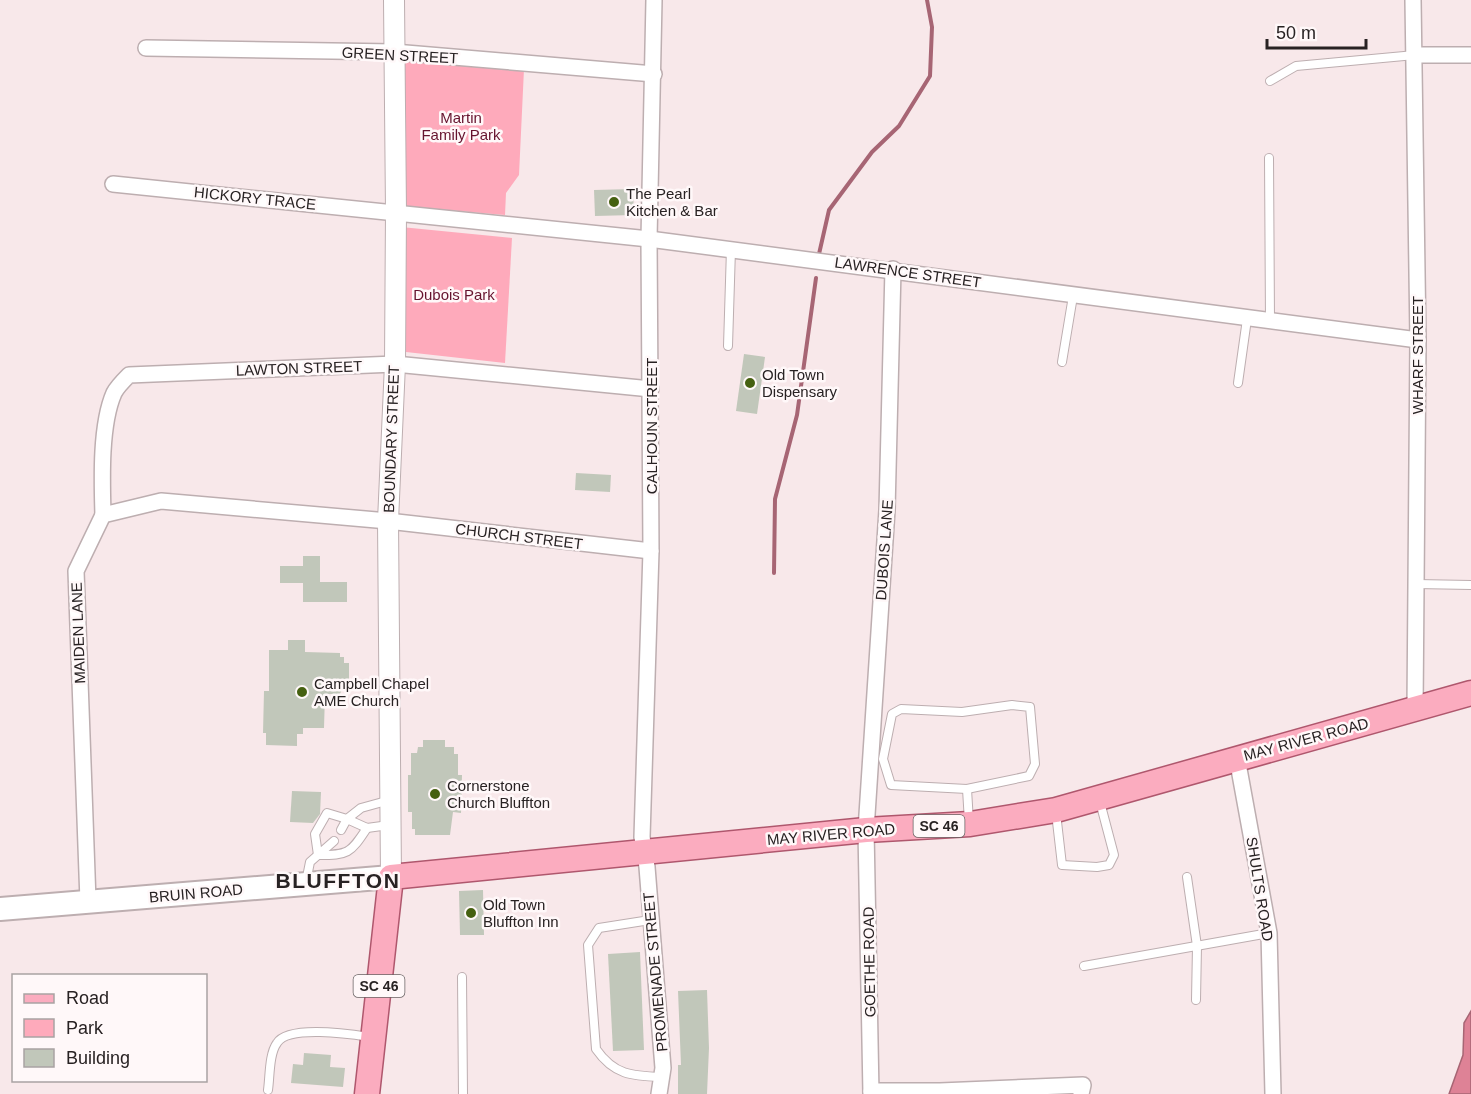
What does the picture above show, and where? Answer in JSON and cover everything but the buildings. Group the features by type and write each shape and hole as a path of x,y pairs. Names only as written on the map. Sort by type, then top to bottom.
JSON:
{"main road":[{"name":"MAY RIVER ROAD","path":"391,877 866,830 970,824 1056,810 1471,693"},
{"name":"BRUIN ROAD","path":"0,909 391,877"},
{"name":"SC 46","path":"368,1094 391,877"}],"street":[{"name":"BOUNDARY STREET","path":"391,877 388,521 394,364 396,212 394,0"},
{"name":"CALHOUN STREET","path":"643,851 651,551 649,238 654,0"},
{"name":"WHARF STREET","path":"1413,0 1418,340 1415,709"},
{"name":"GREEN STREET","path":"146,48 394,52 654,74"},
{"path":"1415,55 1471,55"},
{"name":"HICKORY TRACE","path":"113,184 396,212"},
{"name":"LAWRENCE STREET","path":"396,212 649,238 1418,340"},
{"name":"DUBOIS LANE","path":"866,830 887,510 893,269"},
{"name":"LAWTON STREET","path":"103,515 101,460 107,424 114,393 129,375 394,364 651,389"},
{"path":"103,515 161,501 388,521"},
{"name":"MAIDEN LANE","path":"88,901 76,572 103,515"},
{"name":"CHURCH STREET","path":"388,521 651,551"},
{"name":"SHULTS ROAD","path":"1237,758 1269,933 1273,1094"},
{"name":"GOETHE ROAD","path":"866,830 871,1093"},
{"name":"PROMENADE STREET","path":"643,851 647,867 662,1077 659,1094"},
{"path":"871,1093 940,1093 1083,1085 1082,1094"}],"lane":[{"path":"1270,81 1296,66 1415,55"},
{"path":"1269,158 1270,322"},
{"path":"729,346 730,249"},
{"path":"1062,362 1073,296"},
{"path":"1238,383 1247,319"},
{"path":"1416,584 1471,585"},
{"path":"1012,705 1030,707 1035,764 1029,776 967,789 891,785 883,759 892,714 901,709 962,712 1012,705"},
{"path":"967,789 970,824"},
{"path":"1056,810 1062,865 1097,867 1108,865 1114,855 1099,798"},
{"path":"341,830 348,819 361,808 390,801"},
{"path":"318,855 315,834 327,813 367,828 391,825"},
{"path":"318,855 342,855 350,852 367,828"},
{"path":"306,884 310,862 334,841"},
{"path":"1187,877 1197,946 1196,1000"},
{"path":"650,920 599,928 588,945 596,1048 604,1061 625,1075 662,1077"},
{"path":"1084,966 1269,933"},
{"path":"462,977 463,1094"},
{"path":"268,1090 275,1045 284,1037 336,1033 374,1037"}],"green space":[{"name":"Martin Family Park","path":"399,59 524,69 519,175 506,193 505,215 401,206"},
{"name":"Dubois Park","path":"401,227 512,238 505,363 397,351"}],"shaded area":[{"path":"1471,1011 1471,1094 1449,1094 1463,1055 1464,1023"}],"waterway":[{"path":"819,254 829,210 872,152 899,126 930,76 932,27 927,0"},
{"path":"774,573 775,499 797,415 816,278"}],"place":[{"name":"The Pearl Kitchen & Bar","path":"614,202"},
{"name":"Old Town Dispensary","path":"750,383"},
{"name":"Campbell Chapel AME Church","path":"302,692"},
{"name":"Cornerstone Church Bluffton","path":"435,794"},
{"name":"Old Town Bluffton Inn","path":"471,913"}],"district":[{"name":"BLUFFTON","path":"338,880"}]}
